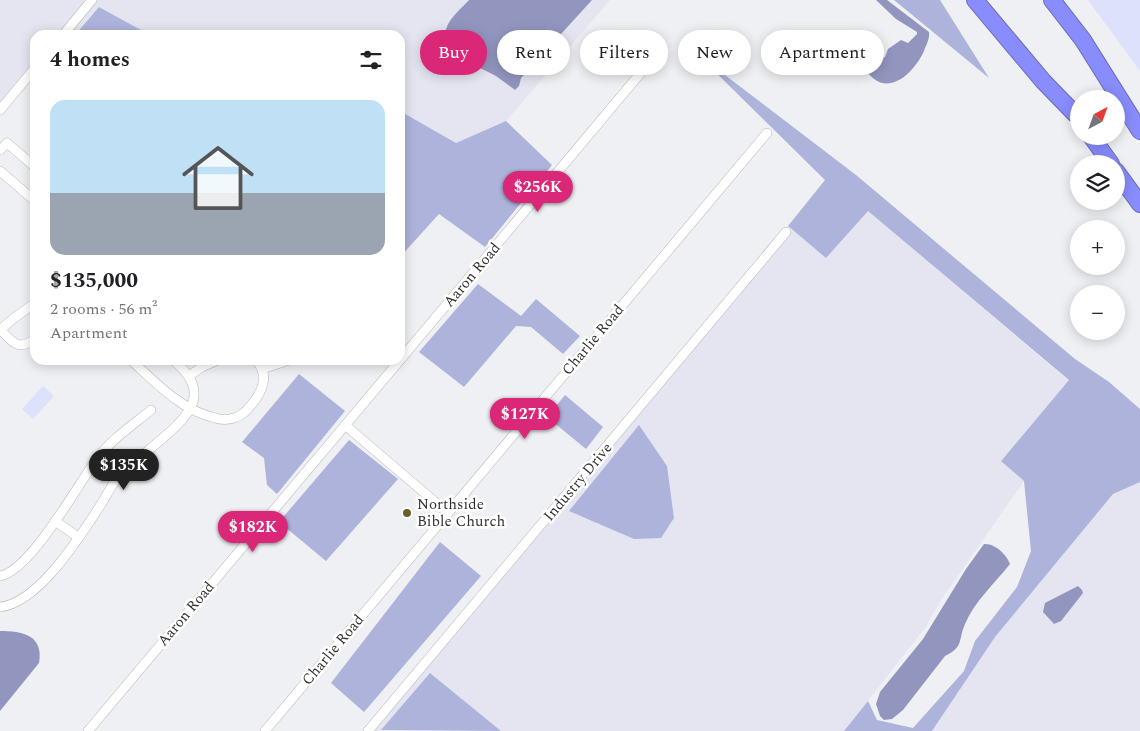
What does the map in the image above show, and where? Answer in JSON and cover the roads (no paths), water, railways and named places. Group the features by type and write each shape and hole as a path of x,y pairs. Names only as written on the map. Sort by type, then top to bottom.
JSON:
{"highway":[{"path":"975,0 1043,81 1070,109"},
{"path":"989,0 1070,107"},
{"path":"1053,0 1083,40 1140,130"},
{"path":"1125,183 1140,204"}],"street":[{"path":"67,30 92,0"},
{"path":"0,110 30,74"},
{"name":"Aaron Road","path":"405,354 640,75"},
{"name":"Charlie Road","path":"265,731 767,133"},
{"path":"0,150 7,143 30,164"},
{"path":"0,171 30,197"},
{"name":"Industry Drive","path":"368,731 786,232"},
{"path":"30,307 0,330 15,344 30,343"},
{"path":"137,365 180,404 225,420 235,418 244,413 260,394 264,379 262,369 259,365"},
{"path":"0,607 12,604 35,589 52,573 122,473 183,420 191,409 195,393 188,376 178,365"},
{"path":"188,376 207,365"},
{"path":"262,369 274,365"},
{"name":"Aaron Road","path":"88,731 396,365"},
{"path":"0,576 15,570 26,558 55,521 100,454 151,410"},
{"path":"345,425 448,513"},
{"path":"100,454 122,473"},
{"path":"55,521 78,537"}],"place":[{"name":"Northside Bible Church","path":"407,513"}]}
